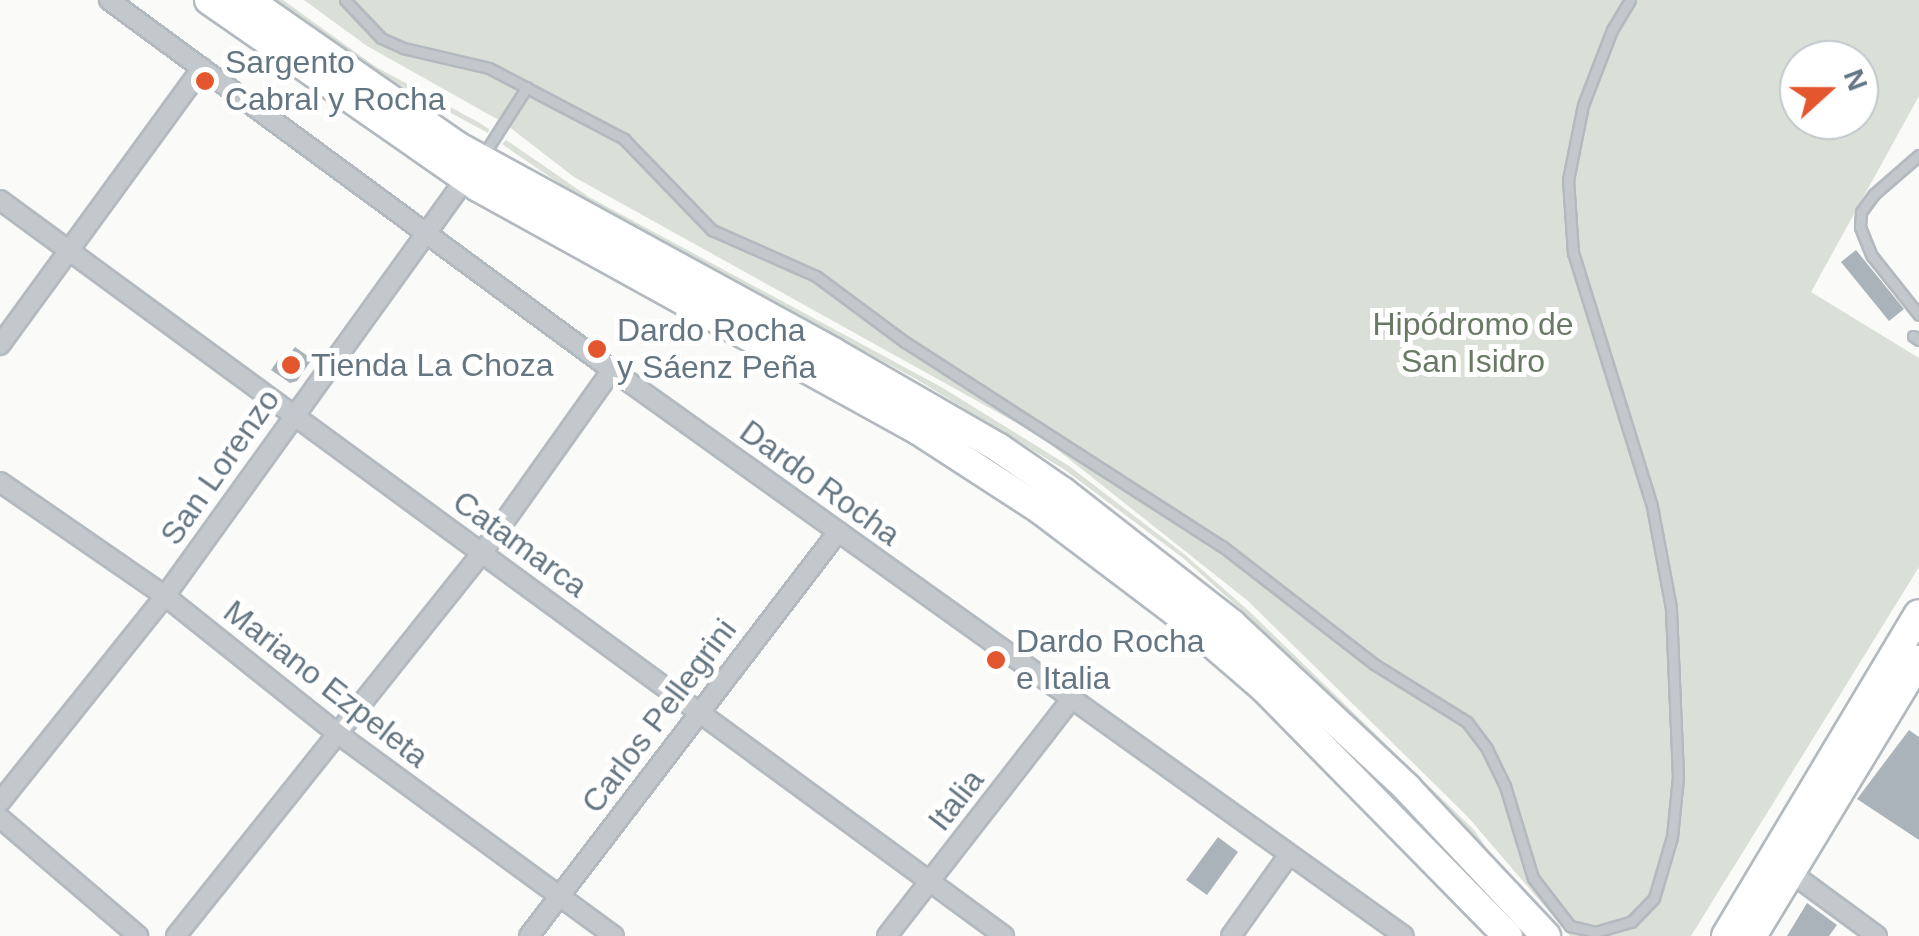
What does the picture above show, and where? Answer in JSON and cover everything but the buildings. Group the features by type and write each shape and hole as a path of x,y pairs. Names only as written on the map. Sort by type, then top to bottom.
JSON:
{"main road":[{"path":"209,0 473,169 918,430 1041,510 1176,612 1264,688 1508,936"},
{"path":"248,0 473,169 833,352 999,448 1062,492 1194,592 1271,659 1407,788 1546,936"},
{"path":"1726,936 1914,651 1919,614"},
{"path":"1752,936 1790,872 1843,762"}],"street":[{"name":"Dardo Rocha","path":"109,0 612,370 1404,936"},
{"path":"0,346 202,68"},
{"name":"San Lorenzo","path":"0,802 165,596 425,229 473,169"},
{"name":"Catamarca","path":"0,200 1004,936"},
{"path":"176,936 482,553 612,370"},
{"name":"Mariano Ezpeleta","path":"0,482 165,596 338,734 614,936"},
{"name":"Carlos Pellegrini","path":"529,936 838,532"},
{"name":"Italia","path":"888,936 1071,700"},
{"path":"0,818 138,936"},
{"path":"1231,936 1288,856"},
{"path":"1790,872 1877,936"}],"lane":[{"path":"345,0 381,38 403,48 489,68 624,140 712,230 816,276 905,342 1222,546 1374,664 1467,722 1487,749 1505,786 1532,878 1570,926 1596,932 1630,922 1654,898 1672,837 1678,777 1670,608 1652,506 1573,253 1568,180 1583,105 1612,30 1630,0"},
{"path":"473,169 526,88"},
{"path":"1919,154 1874,194 1861,212 1860,227 1872,256 1919,315"},
{"path":"1630,922 1631,936"}],"green space":[{"path":"273,0 283,0 376,67 478,122 489,129 488,133 373,71"},
{"name":"Hipódromo de San Isidro","path":"304,0 1919,0 1919,96 1811,292 1919,358 1919,567 1691,936 1570,936 1468,817 1248,601 1040,436 574,177 504,123 367,46"},
{"path":"506,140 589,197 943,388 1069,466 1184,554 1250,612 1474,830 1490,853 1247,615 1183,558 1065,470 916,379 586,202 502,144"}],"place":[{"name":"Sargento Cabral y Rocha","path":"205,81"},
{"name":"Dardo Rocha y Sáenz Peña","path":"597,349"},
{"name":"Tienda La Choza","path":"291,365"},
{"name":"Dardo Rocha e Italia","path":"996,660"}]}
